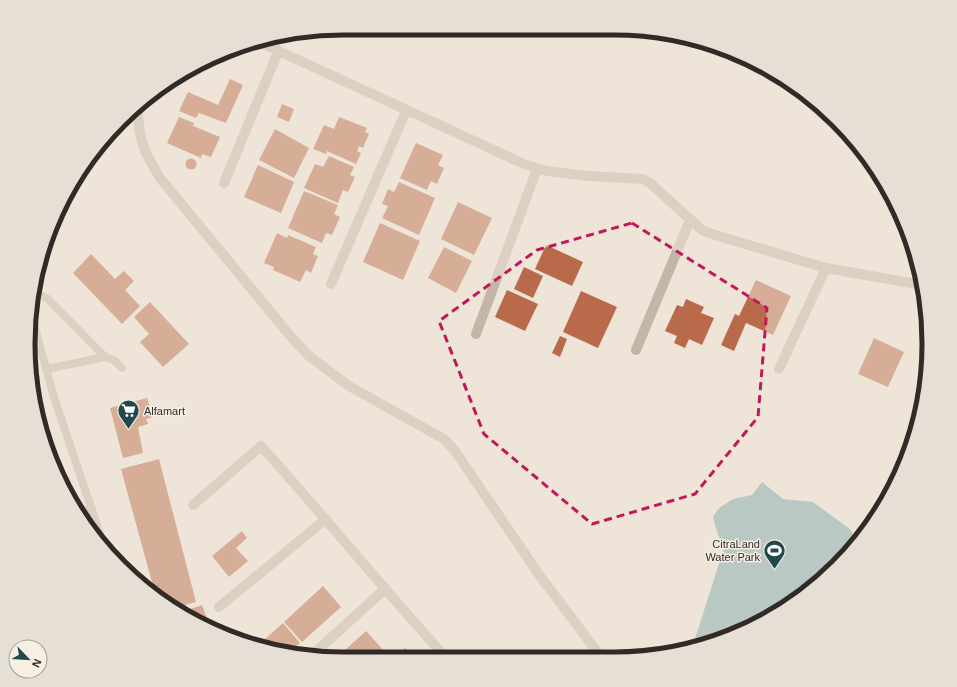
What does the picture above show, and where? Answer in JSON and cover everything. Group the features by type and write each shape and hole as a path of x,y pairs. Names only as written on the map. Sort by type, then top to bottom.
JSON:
{"street":[{"path":"266,46 406,111 537,169 588,176 643,180 650,183 702,230 714,235 826,268 916,284"},
{"path":"224,183 278,52"},
{"path":"331,284 406,111"},
{"path":"138,114 140,140 149,160 160,178 292,338 324,369 349,386 444,439 456,451 540,576 597,652"},
{"path":"476,334 537,169"},
{"path":"636,350 690,220"},
{"path":"779,369 826,268"},
{"path":"193,505 261,446 326,519 384,589 441,652"},
{"path":"219,607 326,519"},
{"path":"317,650 384,589"}],"lane":[{"path":"39,295 48,299 104,358"},
{"path":"36,329 53,394 100,532"},
{"path":"47,369 104,358 114,360 122,368"},
{"path":"84,510 92,508"}],"highlighted area":[{"path":"632,223 767,308 758,417 695,494 592,524 484,434 439,321 537,250"}],"water":[{"name":"CitraLand Water Park","path":"762,482 783,499 813,502 850,529 854,536 832,562 785,600 768,611 732,629 694,641 724,548 717,532 713,517 719,508 733,499 752,495"}],"building":[{"path":"230,79 243,85 226,123 199,113 196,118 179,111 188,92 218,105"},
{"path":"282,104 294,109 289,122 277,117"},
{"path":"179,117 194,123 193,126 220,137 211,157 202,154 201,158 167,143"},
{"path":"339,117 367,128 365,132 369,134 363,148 359,146 357,151 361,153 356,164 327,151 326,154 313,149 324,125 334,129"},
{"path":"275,129 309,148 294,178 259,160"},
{"path":"416,143 443,155 438,165 444,168 437,184 431,181 427,190 400,178"},
{"path":"329,156 354,167 350,175 355,177 348,192 343,190 338,203 304,188 315,164 323,167"},
{"path":"191,158 195,160 197,164 195,168 191,170 187,168 185,164 187,160"},
{"path":"258,165 294,182 281,213 244,197"},
{"path":"399,182 435,198 419,235 382,218 388,206 382,204 388,189 394,192"},
{"path":"304,191 338,205 334,214 340,217 332,235 326,233 322,243 288,228"},
{"path":"458,202 492,218 474,255 441,239"},
{"path":"380,223 420,241 403,280 363,262"},
{"path":"277,233 287,238 288,235 316,247 313,254 318,256 311,273 306,270 300,282 273,270 274,267 264,263"},
{"path":"546,245 583,262 572,286 535,269"},
{"path":"444,247 472,261 456,293 428,278"},
{"path":"91,254 115,279 124,271 134,281 125,290 140,306 122,324 73,273"},
{"path":"524,267 543,276 533,298 514,289"},
{"path":"756,280 791,296 773,335 746,323 734,351 721,345 735,314 739,316"},
{"path":"507,290 538,304 525,331 495,317"},
{"path":"581,291 617,307 598,348 563,332"},
{"path":"686,299 704,307 701,313 714,318 702,345 689,339 685,348 674,343 677,336 665,331 677,305 683,307"},
{"path":"150,302 189,344 163,367 140,342 149,334 134,317"},
{"path":"560,336 567,339 560,357 552,353"},
{"path":"874,338 904,352 888,387 858,374"},
{"name":"Alfamart","path":"147,398 153,417 146,419 148,424 138,427 143,453 123,458 110,408"},
{"path":"159,459 196,602 181,606 153,585 121,469"},
{"path":"242,531 247,538 236,548 248,561 229,577 212,556"},
{"path":"323,586 341,607 302,642 284,622"},
{"path":"202,605 208,620 189,611 187,610"},
{"path":"283,623 300,643 294,648 264,640"},
{"path":"366,631 385,652 347,652 345,650"},
{"path":"405,648 409,652 400,652"}],"place":[{"name":"Alfamart","path":"128,430"},
{"name":"CitraLand Water Park","path":"775,570"}]}
